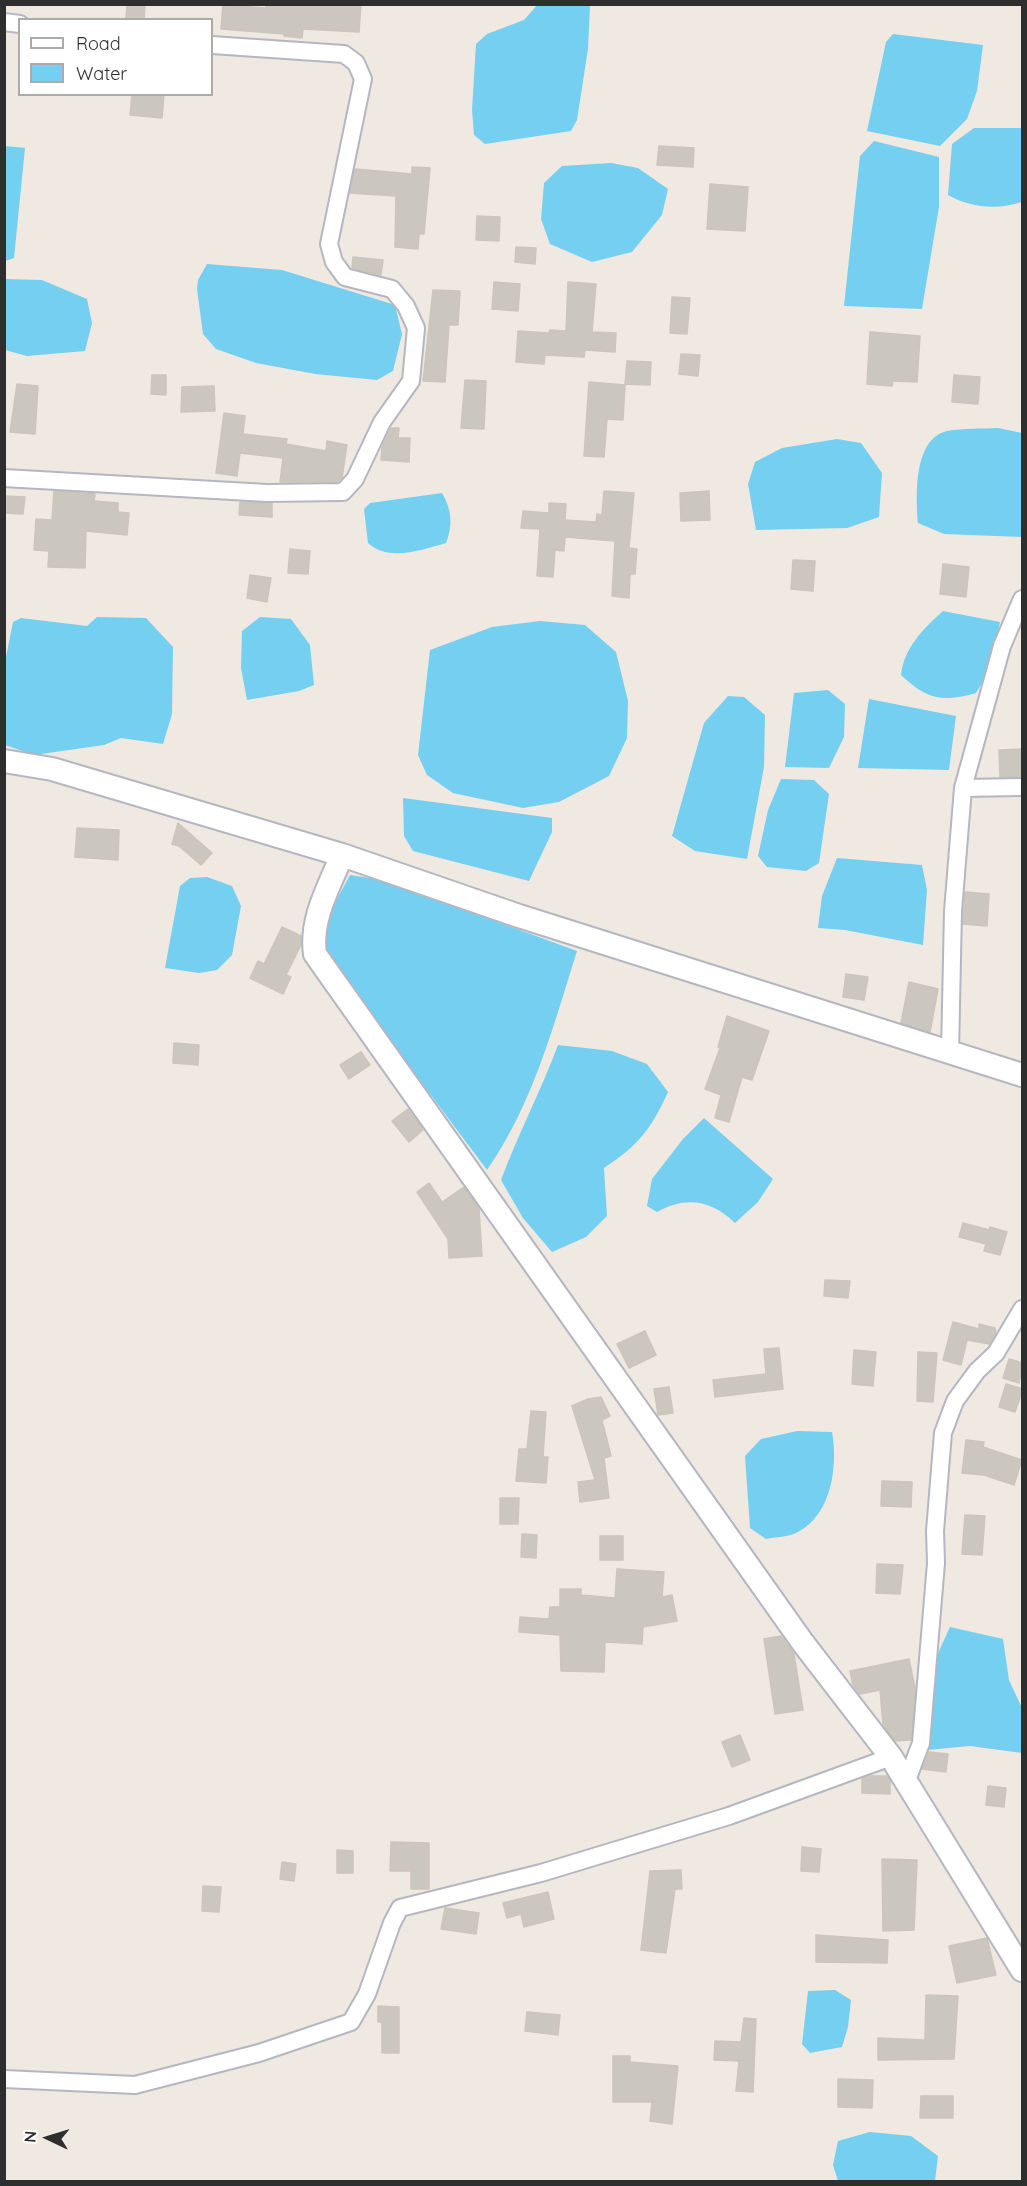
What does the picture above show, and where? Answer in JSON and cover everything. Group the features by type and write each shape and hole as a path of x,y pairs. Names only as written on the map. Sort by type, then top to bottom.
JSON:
{"street":[{"path":"4,478 267,494 343,492 355,479 382,422 411,381 416,356 416,328 406,306 392,289 345,277 334,262 329,244 363,79 356,63 344,54 213,45"},
{"path":"950,1053 953,912 963,788 1002,646 1023,599"},
{"path":"4,760 52,769 342,855 519,915 1023,1075"},
{"path":"963,788 1023,787"},
{"path":"342,855 315,920 312,937 315,954 803,1643 891,1757 1023,1970"},
{"path":"906,1783 921,1743 936,1563 935,1531 943,1433 955,1401 977,1371 996,1353 1023,1309"},
{"path":"4,2079 135,2085 259,2053 351,2022 367,1994 392,1923 400,1908 541,1873 729,1816 891,1757"}],"water":[{"path":"538,4 590,5 588,49 577,120 571,131 485,144 474,135 472,110 476,44 487,34 524,20"},
{"path":"893,34 983,45 977,91 967,119 940,146 867,131 886,42"},
{"path":"974,128 1022,128 1022,202 994,207 966,203 948,195 952,144"},
{"path":"874,141 939,157 939,207 922,309 844,306 860,156"},
{"path":"5,146 25,148 14,258 5,261"},
{"path":"611,163 638,168 668,189 662,215 632,252 592,262 550,244 541,219 544,183 562,166"},
{"path":"207,264 282,270 395,305 402,334 393,371 377,380 315,374 256,363 216,349 203,334 197,289 198,280"},
{"path":"5,279 42,280 87,299 92,323 85,351 27,356 5,350"},
{"path":"998,428 1022,433 1022,537 944,534 918,523 917,485 922,457 928,445 936,436 947,431"},
{"path":"837,439 861,443 882,473 879,517 847,528 756,530 748,484 755,462 782,448"},
{"path":"442,493 448,505 450,518 450,530 446,543 406,553 395,553 376,549 368,543 364,509 370,503"},
{"path":"943,611 1000,622 990,670 976,693 953,698 935,697 918,689 901,675 910,648"},
{"path":"97,617 146,618 173,647 172,714 163,744 121,738 104,745 34,755 5,745 5,662 13,622 21,618 87,626"},
{"path":"260,617 291,619 310,645 314,685 299,691 247,700 241,668 242,631"},
{"path":"540,621 585,625 616,652 628,701 627,738 609,776 559,802 523,808 453,793 427,775 418,755 430,650 492,627"},
{"path":"828,690 845,704 844,737 829,768 785,767 794,693"},
{"path":"728,696 744,697 765,715 764,767 747,859 695,851 672,836 704,723"},
{"path":"869,699 956,716 949,770 858,768"},
{"path":"781,779 814,780 829,794 819,863 806,871 767,867 758,856 768,810"},
{"path":"403,798 552,818 552,832 529,881 413,851 404,836"},
{"path":"837,858 922,865 927,890 923,945 845,930 818,928 822,896"},
{"path":"350,875 383,880 577,951 550,1036 529,1092 503,1145 487,1170 323,951 331,910"},
{"path":"207,877 232,886 241,906 232,955 217,970 199,973 165,968 180,886 190,878"},
{"path":"558,1045 612,1051 647,1064 668,1092 643,1135 626,1152 604,1168 607,1216 586,1237 552,1252 523,1218 501,1180"},
{"path":"704,1118 773,1179 758,1202 735,1223 717,1209 698,1203 678,1204 657,1212 647,1206 652,1179 683,1139"},
{"path":"797,1431 832,1432 834,1459 830,1488 818,1514 809,1524 794,1534 766,1539 750,1528 745,1456 761,1439"},
{"path":"950,1627 1003,1639 1009,1680 1022,1708 1022,1753 970,1746 927,1750 934,1662"},
{"path":"835,1990 851,2000 848,2027 842,2047 810,2053 802,2044 808,1991"},
{"path":"870,2132 911,2136 938,2156 935,2181 838,2181 833,2165 838,2141"}],"building":[{"path":"127,4 145,4 144,18 126,18"},
{"path":"266,4 361,4 359,32 303,29 302,38 284,36 284,34 221,29 223,5 266,8"},
{"path":"132,96 164,96 162,118 130,115"},
{"path":"659,146 694,148 693,167 657,165"},
{"path":"412,167 430,168 424,234 419,234 418,249 395,247 396,196 350,193 355,169 412,174"},
{"path":"710,184 748,187 745,231 707,229"},
{"path":"477,216 500,217 499,241 476,240"},
{"path":"516,247 536,248 535,264 515,262"},
{"path":"353,257 383,260 381,275 352,268"},
{"path":"494,282 520,284 518,311 492,309"},
{"path":"568,282 596,284 592,332 616,333 615,352 585,350 584,357 545,355 544,364 516,362 518,331 549,333 550,330 566,331"},
{"path":"433,290 460,291 458,325 449,325 445,382 423,381"},
{"path":"672,297 690,298 687,334 670,333"},
{"path":"870,332 920,336 917,382 893,381 892,386 867,384"},
{"path":"681,354 700,355 698,376 679,374"},
{"path":"627,361 651,362 650,385 625,384"},
{"path":"152,375 166,375 166,395 151,394"},
{"path":"954,375 980,377 978,404 952,402"},
{"path":"465,380 486,381 484,429 461,428"},
{"path":"589,382 625,385 623,420 607,419 604,457 584,456"},
{"path":"17,384 38,386 35,434 10,432"},
{"path":"214,386 215,411 181,412 182,387"},
{"path":"224,413 245,416 243,434 287,439 286,444 326,451 327,441 347,445 342,478 337,482 280,482 283,458 240,453 237,476 216,473"},
{"path":"391,428 399,428 398,438 410,438 409,462 381,460 382,447"},
{"path":"54,491 95,494 94,501 118,503 118,512 129,513 127,535 86,531 85,568 48,567 49,551 34,550 36,519 52,520"},
{"path":"604,491 634,493 629,548 637,549 635,574 630,574 629,598 612,596 615,541 565,537 564,551 555,550 553,577 537,576 540,529 521,528 523,511 549,513 549,503 566,504 565,520 596,522 597,514 602,515"},
{"path":"709,491 710,520 681,521 680,493"},
{"path":"4,496 25,497 23,514 4,513"},
{"path":"240,502 272,503 272,517 239,515"},
{"path":"290,549 310,551 308,574 288,573"},
{"path":"793,560 815,561 813,591 791,589"},
{"path":"943,564 969,567 966,597 940,594"},
{"path":"250,575 271,578 267,602 247,598"},
{"path":"1023,749 1023,777 1000,777 999,750"},
{"path":"178,823 212,853 201,865 179,846 172,844"},
{"path":"77,828 119,830 118,860 75,857"},
{"path":"965,892 989,894 987,926 963,924"},
{"path":"282,927 301,936 301,945 286,975 291,977 283,994 250,978 258,961 264,964"},
{"path":"846,974 868,977 864,1000 843,997"},
{"path":"909,982 938,989 930,1032 901,1023"},
{"path":"727,1016 769,1031 752,1080 742,1077 729,1122 715,1118 721,1095 705,1089 720,1048 718,1047"},
{"path":"174,1043 199,1045 198,1065 173,1063"},
{"path":"361,1052 370,1065 349,1079 340,1065"},
{"path":"408,1109 423,1130 409,1142 392,1121"},
{"path":"429,1183 442,1202 464,1187 479,1209 482,1256 449,1258 448,1239 417,1192"},
{"path":"963,1223 1007,1232 1000,1255 984,1251 986,1244 959,1237"},
{"path":"825,1280 850,1281 848,1298 824,1296"},
{"path":"953,1322 979,1329 979,1324 995,1328 996,1333 989,1344 967,1340 961,1365 943,1360"},
{"path":"645,1331 656,1355 629,1368 617,1344"},
{"path":"779,1348 783,1389 715,1397 713,1380 766,1374 764,1349"},
{"path":"854,1350 876,1352 873,1386 852,1384"},
{"path":"918,1352 937,1353 933,1402 917,1401"},
{"path":"1009,1359 1023,1363 1019,1383 1003,1378"},
{"path":"1006,1384 1023,1389 1015,1412 999,1407"},
{"path":"669,1387 673,1413 658,1415 654,1389"},
{"path":"601,1397 610,1416 602,1420 611,1456 604,1458 609,1498 580,1502 578,1482 595,1480 572,1406 588,1399"},
{"path":"531,1411 546,1412 543,1457 548,1457 546,1483 516,1481 519,1449 527,1449"},
{"path":"966,1440 984,1442 983,1447 1022,1460 1014,1485 984,1475 962,1473"},
{"path":"882,1481 912,1482 911,1507 881,1506"},
{"path":"500,1498 519,1498 518,1524 500,1524"},
{"path":"965,1515 985,1516 982,1555 962,1554"},
{"path":"522,1534 537,1535 536,1558 521,1557"},
{"path":"600,1536 623,1536 623,1560 600,1560"},
{"path":"877,1564 903,1565 900,1594 876,1593"},
{"path":"617,1569 664,1572 662,1597 672,1595 677,1621 643,1627 642,1644 605,1642 604,1672 561,1671 560,1635 519,1632 520,1617 549,1619 550,1607 560,1607 560,1589 581,1589 581,1595 615,1598"},
{"path":"781,1636 794,1654 803,1710 775,1714 764,1639"},
{"path":"909,1659 915,1688 911,1740 895,1741 883,1724 880,1690 860,1694 853,1685 850,1671"},
{"path":"740,1735 750,1760 732,1767 722,1742"},
{"path":"929,1752 948,1754 946,1772 922,1769"},
{"path":"870,1776 887,1776 890,1781 890,1794 862,1793 862,1779"},
{"path":"988,1786 1006,1788 1004,1807 986,1805"},
{"path":"391,1842 429,1843 429,1889 411,1889 411,1871 390,1871"},
{"path":"802,1847 821,1849 819,1872 801,1871"},
{"path":"337,1850 353,1851 353,1873 337,1873"},
{"path":"882,1859 917,1860 914,1930 883,1931"},
{"path":"282,1862 296,1864 294,1881 280,1879"},
{"path":"681,1870 682,1889 675,1889 666,1953 641,1950 650,1871"},
{"path":"203,1886 221,1887 219,1912 202,1911"},
{"path":"548,1892 554,1919 524,1927 521,1914 507,1918 503,1903"},
{"path":"445,1908 479,1913 476,1934 441,1929"},
{"path":"816,1935 888,1940 887,1963 816,1962"},
{"path":"987,1938 996,1975 957,1983 949,1946"},
{"path":"926,1995 958,1996 954,2059 878,2060 878,2038 925,2040"},
{"path":"378,2006 399,2007 399,2053 382,2053 382,2022 378,2022"},
{"path":"527,2012 560,2015 558,2035 525,2031"},
{"path":"744,2018 756,2019 753,2092 736,2091 739,2061 714,2060 715,2041 741,2042"},
{"path":"613,2056 630,2056 630,2062 678,2066 672,2124 650,2121 652,2102 613,2102"},
{"path":"838,2079 873,2080 872,2108 838,2107"},
{"path":"921,2096 953,2096 953,2118 920,2118"}]}
